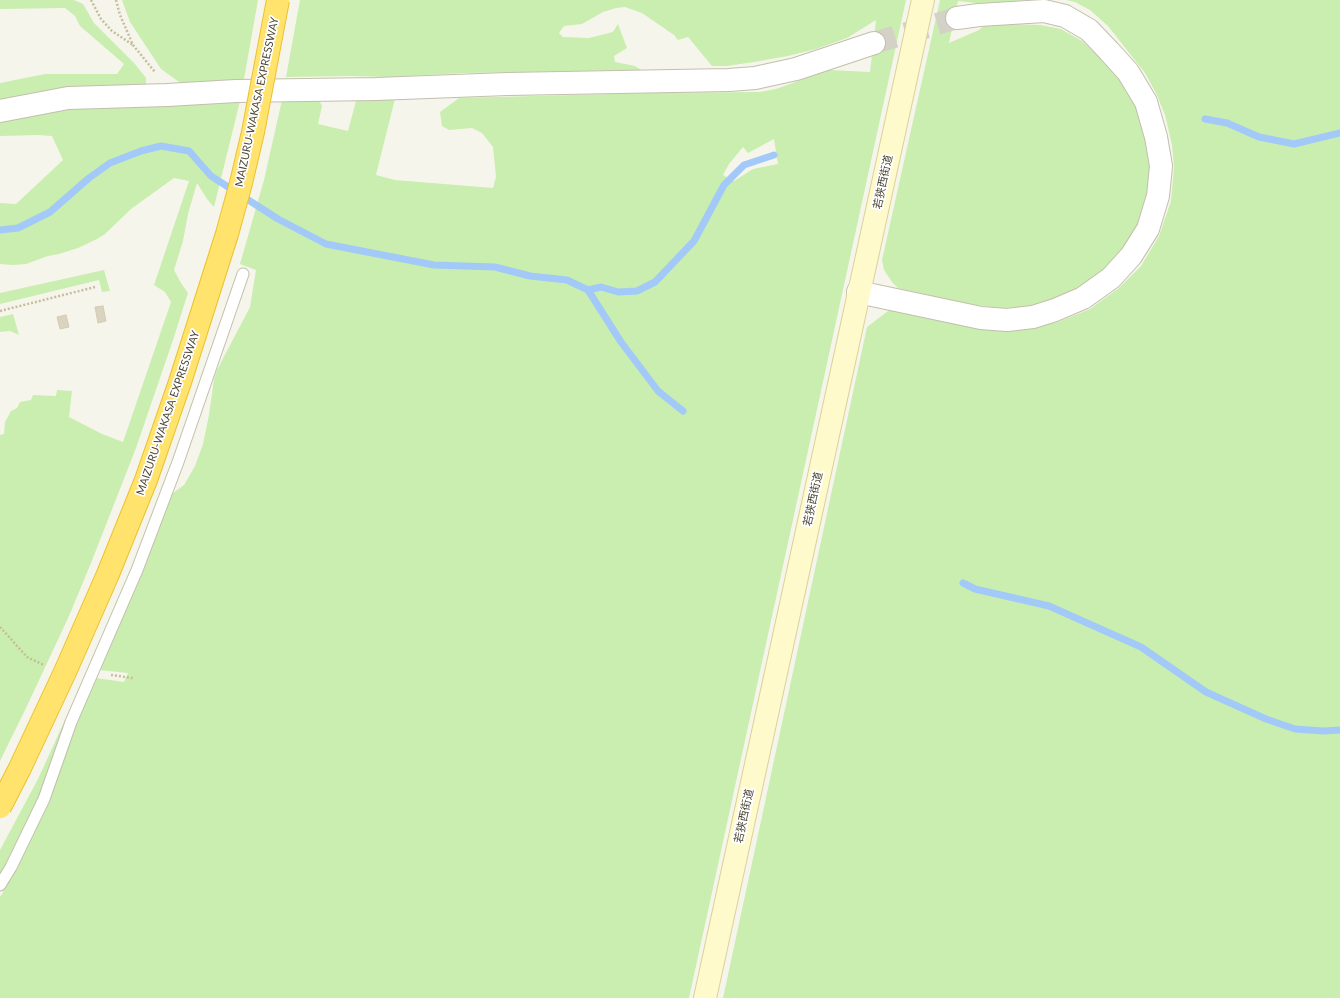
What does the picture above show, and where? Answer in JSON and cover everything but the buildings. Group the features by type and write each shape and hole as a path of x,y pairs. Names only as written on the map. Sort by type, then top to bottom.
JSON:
{"highway":[{"name":"MAIZURU-WAKASA EXPRESSWAY","path":"0,807 56,693 105,581 146,480 180,382 228,234 259,101 278,0"}],"street":[{"name":"若狭西街道","path":"705,998 923,0"},
{"path":"858,292 981,318 1007,320 1033,317 1055,310 1083,298 1111,278 1131,256 1148,229 1158,196 1161,166 1156,137 1146,102 1128,72 1109,51 1089,30 1066,16 1058,14 1044,11 957,18"},
{"path":"0,111 68,98 236,91 376,89 507,84 729,80 755,78 796,69 874,43"}],"lane":[{"path":"0,885 11,867 44,799 71,722 137,570 178,462 243,274"}],"path":[{"path":"91,0 101,19 112,31 133,45"},
{"path":"116,0 120,15 133,45 162,81 167,95"},
{"path":"0,311 95,287"}],"green space":[{"path":"0,0 74,0 83,4 94,23 135,64 146,78 146,85 68,88 0,100 0,83 45,74 117,74 124,64 80,26 75,16 65,8 0,9"},
{"path":"122,0 258,0 244,79 182,84 161,69 130,22"},
{"path":"300,0 906,0 689,998 0,998 0,897 16,871 49,800 75,724 96,678 124,682 128,673 99,670 141,571 170,495 184,485 195,466 203,444 214,379 217,370 250,307 256,270 240,264 264,180 282,100 319,100 322,106 318,124 348,131 356,101 395,99 376,175 395,180 493,188 496,177 493,147 482,133 472,128 449,130 442,126 440,112 459,98 649,93 760,92 776,89 829,70 870,72 876,20 847,38 816,49 754,62 727,66 712,66 688,37 678,40 674,35 642,13 625,7 603,12 582,24 564,26 559,33 563,37 589,38 613,32 618,24 627,48 614,56 615,62 635,66 641,70 464,73 388,77 286,77","holes":["774,139 778,164 753,169 734,181 723,175 729,164 743,147 748,153"]},
{"path":"940,0 1026,0 984,4 958,1 949,43 979,30 983,26 1011,24 1040,25 1061,29 1082,41 1103,61 1121,80 1138,108 1147,138 1151,166 1148,194 1138,225 1122,250 1105,270 1080,289 1052,300 1025,307 1000,308 969,304 898,288 884,270 882,260"},
{"path":"1066,0 1340,0 1340,998 723,998 867,327 892,308 1031,328 1058,322 1090,309 1119,288 1141,266 1159,236 1171,201 1174,167 1172,145 1165,115 1156,93 1145,73 1108,26 1090,10 1075,2"},
{"path":"240,101 214,207 197,183 188,214 183,241 174,270 188,293 136,448 69,616 0,761 0,435 4,434 5,422 11,411 17,408 20,402 31,400 33,395 56,396 57,390 72,391 69,417 102,434 123,442 171,302 165,292 154,285 189,181 174,178 131,209 105,234 78,248 26,264 0,264 0,203 16,204 63,160 52,136 0,136 0,122 75,108"},
{"path":"104,270 110,291 102,292 99,280 0,304 0,293"},
{"path":"13,314 19,335 10,331 0,332 0,317"},
{"path":"65,720 67,720 39,796 0,875 0,850 38,779"}],"waterway":[{"path":"1205,119 1227,123 1259,137 1294,144 1340,133"},
{"path":"0,230 18,228 50,212 89,178 110,163 141,151 161,146 189,151 211,176 278,219 326,244 434,265 495,267 530,276 567,280 588,290 621,342 658,391 683,411"},
{"path":"588,290 601,287 618,292 637,291 655,282 694,241 724,185 744,165 774,155"},
{"path":"963,583 975,589 1049,606 1141,647 1206,692 1266,719 1295,729 1323,731 1340,730"}],"tunnel":[{"path":"874,43 957,18"}]}
